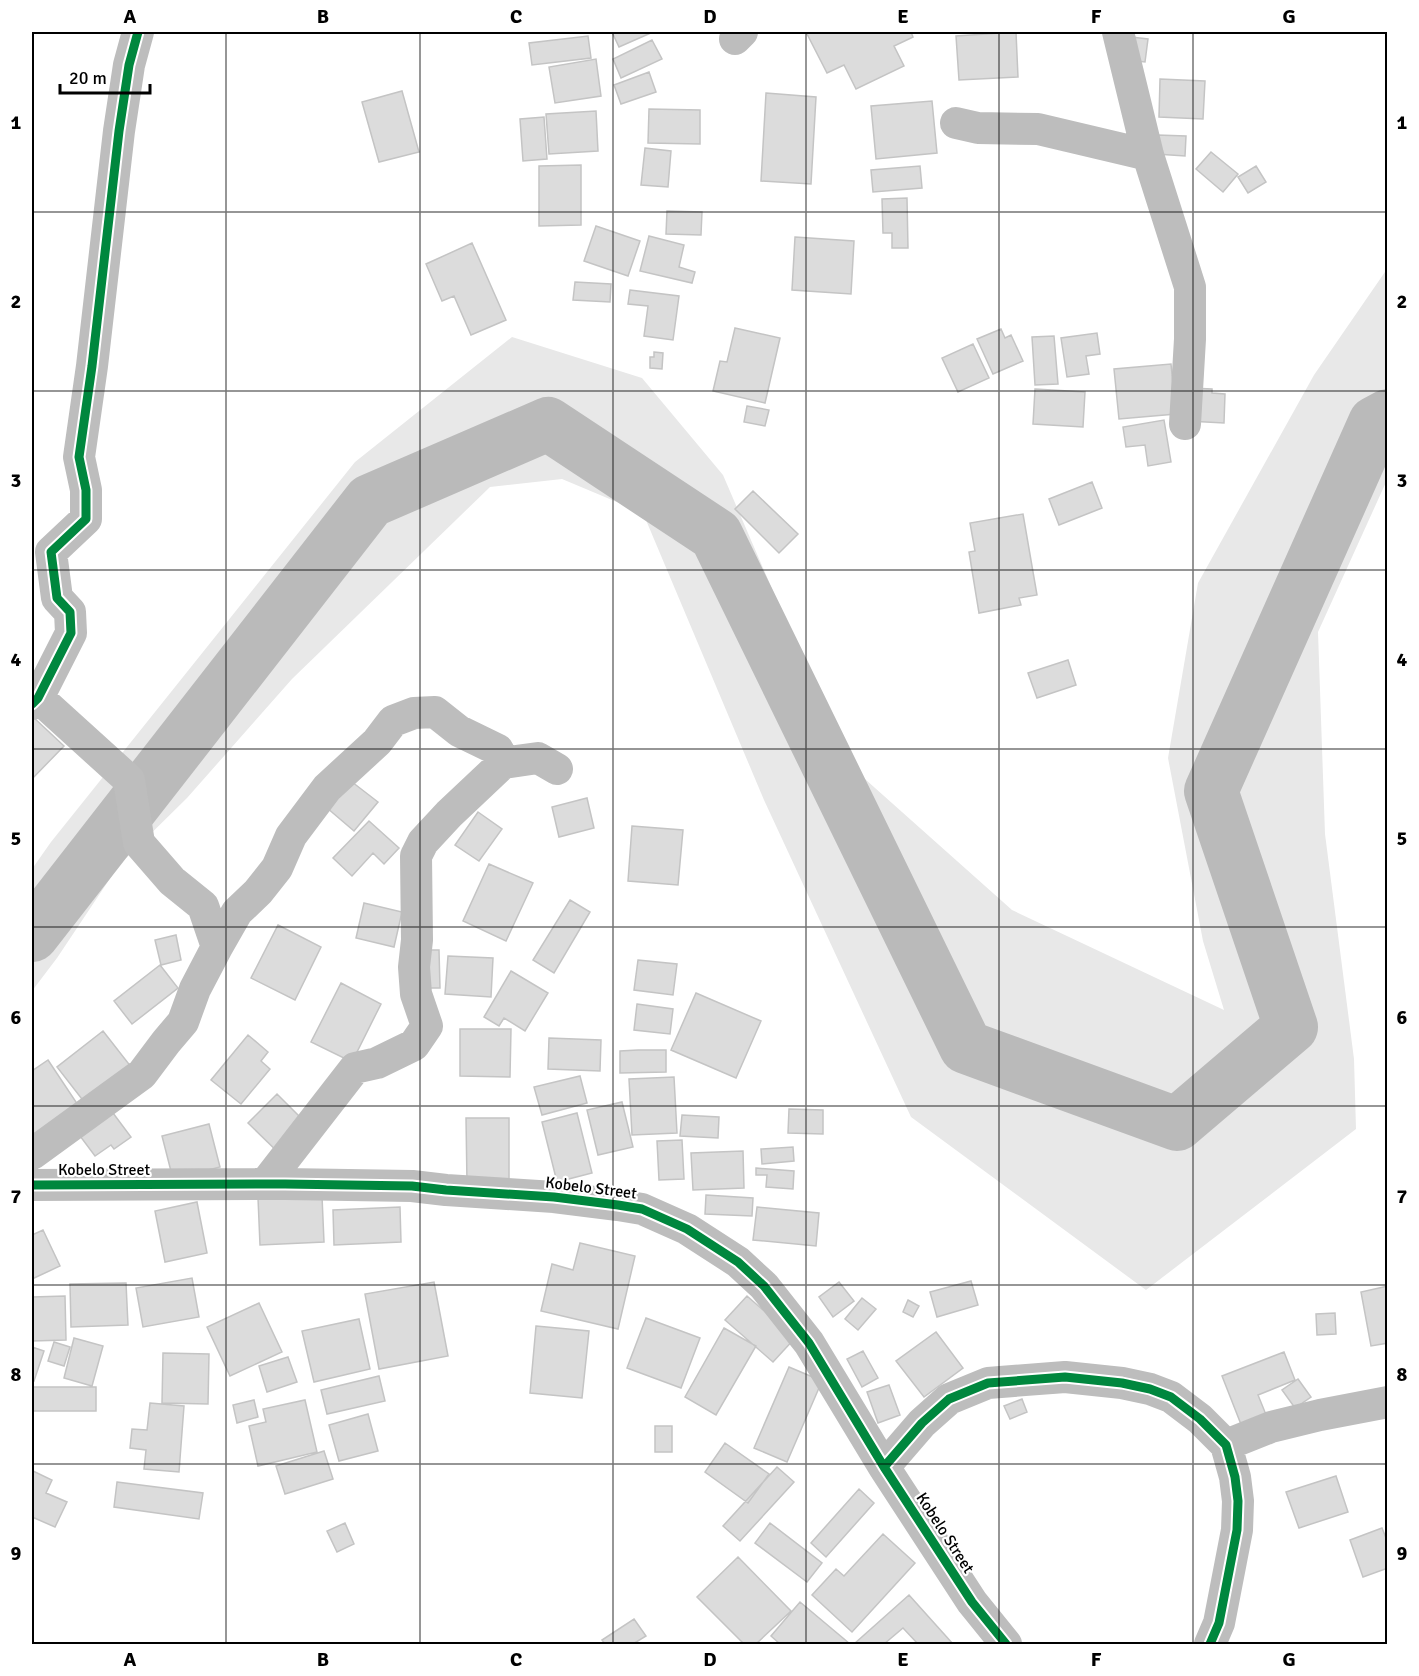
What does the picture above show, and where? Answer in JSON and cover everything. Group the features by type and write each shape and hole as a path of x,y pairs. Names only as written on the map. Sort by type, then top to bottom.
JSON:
{"street":[{"path":"138,32 129,65 119,131 92,366 79,457 86,490 86,519 51,552 57,598 69,612 71,633 34,698 129,780 139,843 172,881 203,906 217,947"},
{"path":"1118,32 1148,154 1190,287 1190,339 1185,424"},
{"path":"956,123 978,128 1038,129 1148,154"},
{"path":"32,1154 142,1074 183,1022 195,989 237,912 258,892 277,868 291,836 313,805 327,788 377,742 393,721 414,713 435,712 459,732 498,750 503,763"},
{"path":"265,1184 355,1068 377,1063 414,1045 427,1026 416,994 414,967 417,940 416,856 423,843 449,814 503,763 538,758 557,769"},
{"name":"Kobelo Street","path":"32,1185 412,1186 554,1197 642,1209 687,1229 738,1262 764,1286 809,1343 884,1467 972,1602 1006,1644"},
{"path":"884,1467 922,1423 949,1399 988,1383 1065,1377 1122,1383 1150,1389 1171,1397 1200,1419 1226,1445 1235,1477 1238,1501 1237,1530 1220,1623 1210,1644"},
{"path":"1226,1445 1271,1427 1388,1402"}],"shaded area":[{"path":"1387,269 1387,480 1318,632 1325,834 1354,1059 1356,1129 1146,1290 911,1117 764,800 643,513 562,479 490,487 292,679 187,798 119,865 57,958 32,991 32,869 51,842 355,462 512,337 642,378 723,475 847,763 1012,910 1224,1010 1203,941 1168,758 1198,583 1314,375"}],"building":[{"path":"612,32 653,32 619,47"},
{"path":"806,32 911,32 913,37 894,46 904,66 856,89 844,65 827,73"},
{"path":"1016,32 1018,77 959,80 956,36"},
{"path":"588,36 591,58 532,65 529,43"},
{"path":"1131,37 1148,39 1145,62 1128,60"},
{"path":"652,40 662,59 621,78 613,59"},
{"path":"596,59 601,96 555,103 549,67"},
{"path":"649,72 656,92 621,104 614,85"},
{"path":"1160,79 1205,81 1203,119 1159,117"},
{"path":"402,91 419,152 379,162 362,102"},
{"path":"766,93 816,97 811,184 761,181"},
{"path":"932,101 937,153 876,159 871,106"},
{"path":"649,109 700,110 700,144 648,143"},
{"path":"596,111 598,151 549,154 546,114"},
{"path":"544,117 547,159 523,161 520,119"},
{"path":"1157,135 1186,136 1185,156 1156,154"},
{"path":"645,148 671,151 668,187 641,185"},
{"path":"1211,152 1238,174 1223,192 1196,169"},
{"path":"581,165 581,225 539,226 539,166"},
{"path":"920,166 922,188 873,192 871,170"},
{"path":"1256,166 1266,182 1248,193 1238,177"},
{"path":"907,198 908,248 892,248 892,233 883,233 882,199"},
{"path":"667,211 702,212 701,235 666,234"},
{"path":"596,226 640,241 628,276 584,261"},
{"path":"649,236 684,245 679,267 695,272 692,283 640,271"},
{"path":"795,237 854,241 851,294 792,290"},
{"path":"472,243 506,320 471,335 454,296 442,301 426,264"},
{"path":"575,282 611,284 610,302 573,300"},
{"path":"630,290 679,296 673,340 644,336 648,306 628,304"},
{"path":"735,328 780,338 765,403 713,391 720,361 727,362"},
{"path":"1001,329 1005,338 1011,335 1023,361 993,374 977,339"},
{"path":"1097,333 1100,354 1086,356 1089,374 1067,377 1061,338"},
{"path":"1054,336 1058,384 1035,385 1032,337"},
{"path":"973,344 989,378 958,392 942,358"},
{"path":"654,352 663,353 662,369 650,368 650,357 654,357"},
{"path":"1171,364 1176,414 1119,419 1114,369"},
{"path":"1189,388 1212,389 1212,393 1225,394 1224,423 1188,421"},
{"path":"1035,389 1085,392 1083,427 1033,424"},
{"path":"747,406 769,410 765,426 744,422"},
{"path":"1164,420 1171,462 1148,466 1145,445 1126,447 1123,427"},
{"path":"1092,482 1102,508 1059,525 1049,499"},
{"path":"753,491 798,534 779,553 735,509"},
{"path":"1023,514 1037,595 1019,598 1021,605 979,613 969,552 975,551 970,523"},
{"path":"1068,660 1076,685 1037,698 1028,673"},
{"path":"32,716 64,746 32,779"},
{"path":"343,775 378,802 354,831 320,802"},
{"path":"587,798 594,828 559,837 552,807"},
{"path":"478,812 502,829 479,861 455,845"},
{"path":"369,821 399,848 384,864 373,853 352,876 333,858"},
{"path":"632,826 683,830 678,885 628,881"},
{"path":"489,864 533,883 506,941 463,921"},
{"path":"570,900 590,912 554,973 533,960"},
{"path":"364,903 402,912 394,947 356,938"},
{"path":"278,925 321,947 295,1000 251,978"},
{"path":"176,935 181,960 161,965 155,940"},
{"path":"421,950 439,950 440,988 422,988"},
{"path":"448,956 493,958 491,997 445,994"},
{"path":"638,960 677,964 673,995 634,990"},
{"path":"160,965 178,988 132,1024 114,1001"},
{"path":"511,971 548,993 525,1031 504,1018 499,1026 484,1017"},
{"path":"341,983 381,1004 352,1062 311,1042"},
{"path":"696,993 761,1021 736,1078 671,1050"},
{"path":"637,1004 673,1009 670,1034 634,1030"},
{"path":"460,1029 511,1029 510,1077 460,1076"},
{"path":"103,1031 132,1068 85,1103 57,1067"},
{"path":"248,1035 268,1052 261,1061 270,1069 241,1104 211,1080"},
{"path":"549,1038 601,1040 600,1071 548,1069"},
{"path":"666,1050 666,1072 620,1073 620,1051"},
{"path":"48,1060 78,1105 32,1136 32,1071"},
{"path":"580,1076 587,1103 542,1115 534,1087"},
{"path":"674,1077 677,1133 632,1135 629,1079"},
{"path":"277,1094 313,1130 285,1159 248,1123"},
{"path":"622,1102 633,1147 598,1155 587,1110"},
{"path":"789,1109 823,1110 823,1134 788,1133"},
{"path":"113,1113 131,1137 114,1149 111,1145 95,1156 80,1136"},
{"path":"577,1113 592,1173 557,1182 542,1122"},
{"path":"682,1115 719,1117 718,1138 680,1136"},
{"path":"466,1118 509,1118 509,1183 467,1184"},
{"path":"209,1124 220,1167 173,1179 162,1136"},
{"path":"682,1140 684,1179 659,1180 657,1141"},
{"path":"793,1147 794,1161 762,1164 761,1149"},
{"path":"743,1151 744,1188 693,1190 691,1153"},
{"path":"756,1168 794,1171 793,1189 766,1187 767,1175 756,1175"},
{"path":"706,1195 753,1198 752,1216 705,1214"},
{"path":"322,1196 324,1242 260,1245 258,1198"},
{"path":"197,1202 207,1253 165,1262 155,1211"},
{"path":"400,1207 401,1242 334,1245 333,1210"},
{"path":"757,1207 819,1213 816,1246 753,1240"},
{"path":"43,1230 60,1266 32,1279 32,1235"},
{"path":"580,1243 635,1256 618,1329 541,1311 552,1264 573,1270"},
{"path":"192,1278 199,1317 143,1327 136,1288"},
{"path":"971,1281 978,1305 937,1317 930,1292"},
{"path":"434,1282 448,1356 379,1369 365,1294"},
{"path":"839,1282 854,1301 833,1317 819,1297"},
{"path":"126,1283 128,1325 71,1327 70,1284"},
{"path":"1388,1286 1388,1343 1371,1346 1361,1292"},
{"path":"65,1296 66,1340 32,1341 32,1297"},
{"path":"747,1296 795,1338 773,1362 725,1320"},
{"path":"862,1298 876,1309 858,1330 845,1319"},
{"path":"908,1300 919,1306 913,1317 903,1312"},
{"path":"259,1303 282,1352 230,1376 207,1327"},
{"path":"1335,1313 1336,1334 1317,1335 1316,1314"},
{"path":"646,1318 700,1338 681,1388 627,1368"},
{"path":"359,1319 370,1369 314,1382 302,1331"},
{"path":"536,1326 589,1331 582,1398 530,1393"},
{"path":"724,1328 756,1346 716,1415 685,1397"},
{"path":"936,1332 963,1368 924,1397 896,1361"},
{"path":"74,1338 103,1346 92,1386 64,1378"},
{"path":"54,1342 70,1347 64,1366 48,1361"},
{"path":"32,1347 44,1351 34,1381 32,1380"},
{"path":"863,1351 878,1378 862,1387 847,1359"},
{"path":"1284,1352 1295,1380 1258,1395 1269,1422 1244,1432 1222,1376"},
{"path":"163,1353 209,1354 208,1404 162,1403"},
{"path":"288,1357 297,1382 267,1392 259,1366"},
{"path":"789,1367 822,1381 787,1462 754,1448"},
{"path":"379,1376 385,1401 327,1414 321,1390"},
{"path":"1298,1379 1311,1397 1295,1408 1282,1390"},
{"path":"889,1385 900,1415 878,1423 867,1392"},
{"path":"32,1387 96,1387 96,1411 32,1411"},
{"path":"1022,1399 1027,1412 1010,1419 1004,1406"},
{"path":"254,1400 258,1417 237,1423 233,1405"},
{"path":"305,1400 317,1452 258,1466 249,1426 266,1422 263,1409"},
{"path":"150,1403 184,1406 179,1472 144,1469 146,1450 130,1448 132,1429 147,1430"},
{"path":"368,1414 378,1451 339,1461 329,1425"},
{"path":"655,1426 672,1426 672,1452 655,1452"},
{"path":"725,1443 769,1474 748,1503 705,1472"},
{"path":"324,1451 333,1479 285,1494 276,1466"},
{"path":"777,1467 794,1482 740,1541 723,1526"},
{"path":"33,1471 52,1480 46,1493 67,1502 55,1527 32,1517"},
{"path":"1336,1476 1348,1512 1299,1528 1286,1492"},
{"path":"117,1482 203,1493 199,1519 114,1507"},
{"path":"859,1489 874,1503 826,1557 811,1543"},
{"path":"345,1523 354,1544 337,1552 327,1531"},
{"path":"770,1523 822,1563 807,1582 755,1543"},
{"path":"1382,1528 1388,1543 1388,1568 1363,1577 1350,1540"},
{"path":"883,1534 915,1563 852,1632 812,1595 836,1569 844,1576"},
{"path":"738,1557 791,1611 756,1644 744,1644 697,1597"},
{"path":"909,1595 953,1644 918,1644 903,1628 884,1644 854,1644"},
{"path":"800,1602 850,1644 780,1644 771,1636"},
{"path":"634,1619 646,1636 633,1644 605,1644 602,1640"}],"waterway":[{"path":"32,935 370,501 548,424 716,535 966,1047 1177,1124 1291,1027 1211,791 1375,423 1388,416"}],"cycle path":[{"path":"32,704 38,698 71,633 70,612 57,598 51,552 86,519 86,490 79,457 92,366 119,131 129,65 138,32"},
{"path":"32,1185 412,1186 554,1197 618,1205 642,1209 687,1229 738,1262 764,1286 809,1343 884,1467 972,1602 1006,1644"},
{"path":"884,1467 922,1423 949,1399 988,1383 1065,1377 1122,1383 1150,1389 1171,1397 1200,1419 1226,1445 1235,1477 1238,1501 1237,1530 1219,1623 1210,1644"}]}
